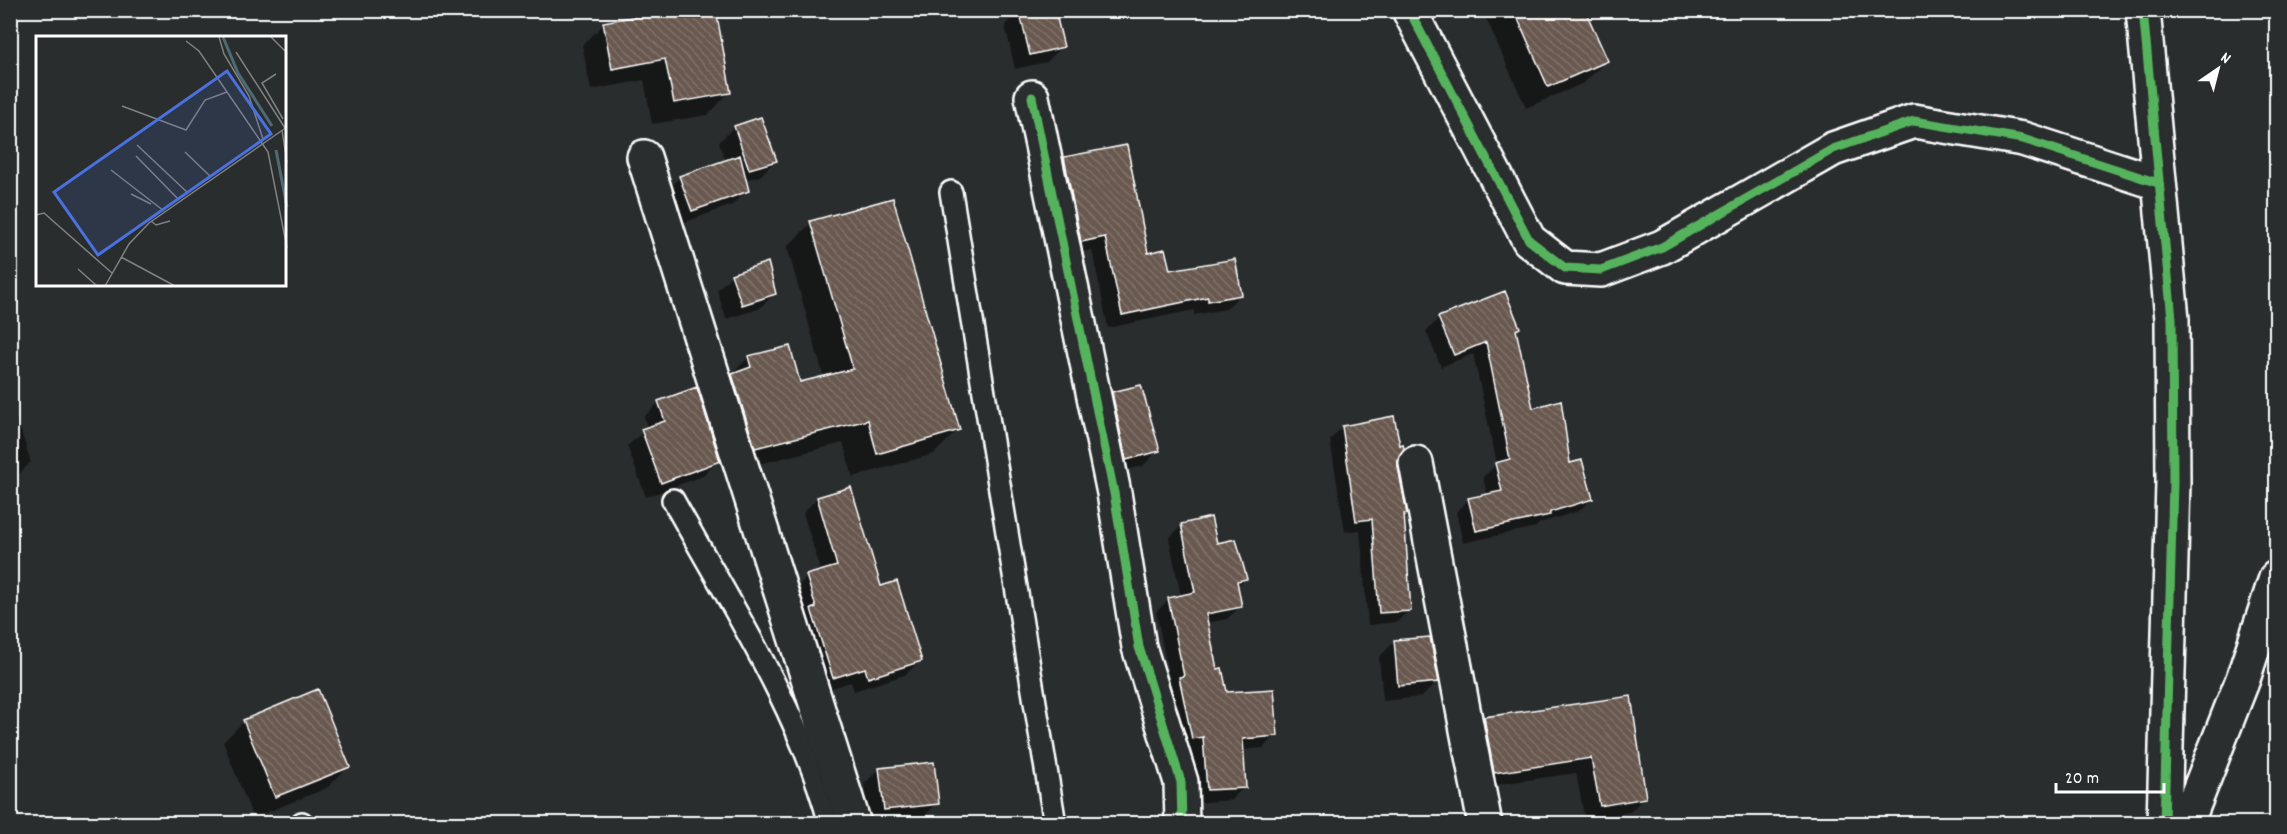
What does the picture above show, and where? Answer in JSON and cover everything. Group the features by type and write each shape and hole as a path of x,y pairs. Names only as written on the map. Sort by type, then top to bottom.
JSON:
{"street":[{"path":"1409,10 1529,240 1565,268 1601,270 1662,247 1833,149 1914,121 2022,139 2158,183"},
{"path":"2143,10 2172,319 2174,482 2164,824"},
{"path":"1032,97 1114,493 1139,647 1181,782 1182,824"},
{"path":"644,157 854,824"},
{"path":"1416,463 1485,824"},
{"path":"2186,824 2243,679 2277,578"}],"lane":[{"path":"951,192 1055,824"},
{"path":"674,500 791,717 820,783 830,824"}],"building":[{"path":"672,10 716,10 731,93 674,103 665,59 612,69 603,22"},
{"path":"1019,10 1055,10 1064,47 1030,55"},
{"path":"1514,10 1585,10 1608,61 1548,87"},
{"path":"761,117 777,161 749,169 734,126"},
{"path":"1127,145 1148,253 1165,249 1170,270 1235,259 1242,295 1208,301 1208,297 1122,315 1105,237 1081,242 1064,157"},
{"path":"740,155 749,191 692,211 679,176"},
{"path":"893,198 960,430 877,454 868,420 755,448 732,374 751,367 748,356 790,346 800,382 853,369 810,221"},
{"path":"768,262 776,294 742,305 731,274"},
{"path":"1505,291 1520,328 1516,330 1533,408 1561,400 1570,463 1582,460 1593,499 1550,512 1550,515 1476,531 1468,498 1502,491 1495,463 1510,459 1486,342 1454,355 1438,317"},
{"path":"1141,385 1160,451 1126,460 1112,392"},
{"path":"697,387 720,461 661,483 641,429 665,421 658,401"},
{"path":"1394,416 1400,445 1403,444 1404,449 1399,456 1398,466 1407,514 1404,514 1411,611 1379,613 1372,519 1356,521 1342,426"},
{"path":"851,487 881,586 897,581 922,661 868,678 865,668 833,678 811,609 816,607 806,575 837,566 817,497"},
{"path":"1211,517 1217,543 1236,539 1247,579 1237,581 1242,607 1206,614 1217,669 1222,668 1227,692 1274,689 1278,736 1243,739 1246,788 1207,790 1203,737 1192,739 1179,677 1184,676 1168,598 1195,592 1181,524"},
{"path":"1430,637 1439,682 1398,686 1394,640"},
{"path":"318,689 350,767 275,797 243,720"},
{"path":"1631,696 1646,798 1600,806 1591,758 1494,773 1484,717"},
{"path":"934,762 939,804 884,810 879,768"}],"cycle path":[{"path":"1409,10 1529,240 1565,268 1601,270 1662,247 1833,149 1914,121 2023,139 2158,183"},
{"path":"2143,10 2172,319 2173,482 2164,824"},
{"path":"1032,97 1114,493 1139,647 1181,782 1182,824"}]}
